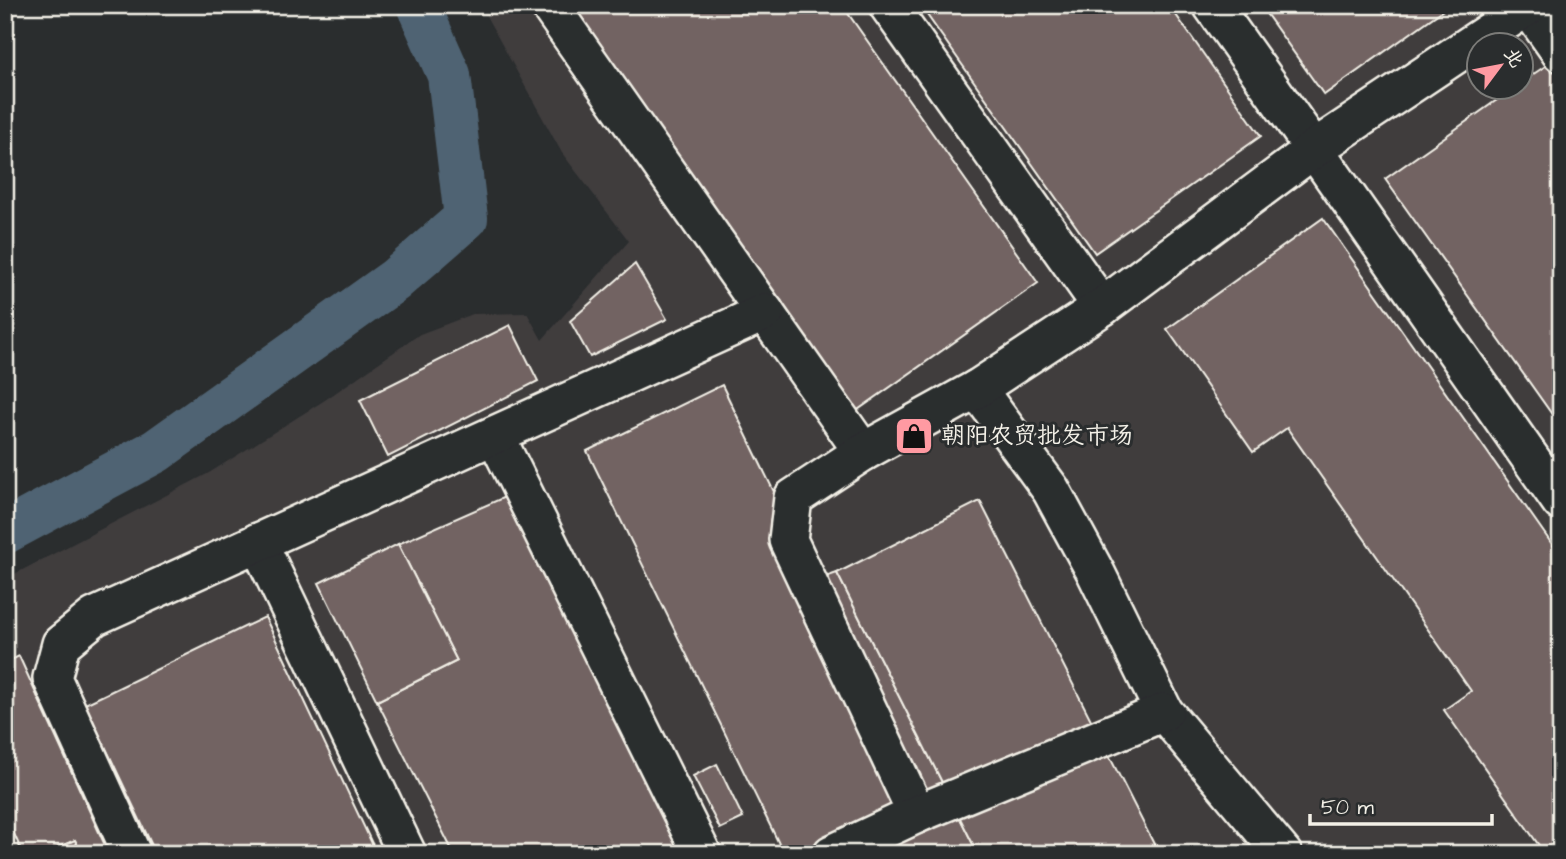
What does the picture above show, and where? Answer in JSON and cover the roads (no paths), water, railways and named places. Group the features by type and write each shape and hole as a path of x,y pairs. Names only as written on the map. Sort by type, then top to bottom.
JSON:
{"lane":[{"path":"549,5 863,452"},
{"path":"888,5 1102,307"},
{"path":"1212,5 1561,502"},
{"path":"917,814 788,540 793,498 863,452 977,389 1102,307 1314,149 1529,6 1561,53"},
{"path":"132,854 52,678 61,644 94,617 765,312"},
{"path":"977,389 1051,490 1096,573 1164,712 1283,854"},
{"path":"495,435 702,854"},
{"path":"258,542 407,854"},
{"path":"832,854 917,814 1164,712"}],"waterway":[{"path":"5,532 156,451 395,280 466,218 449,75 418,5"}],"place":[{"name":"朝阳农贸批发市场","path":"914,436"}]}
